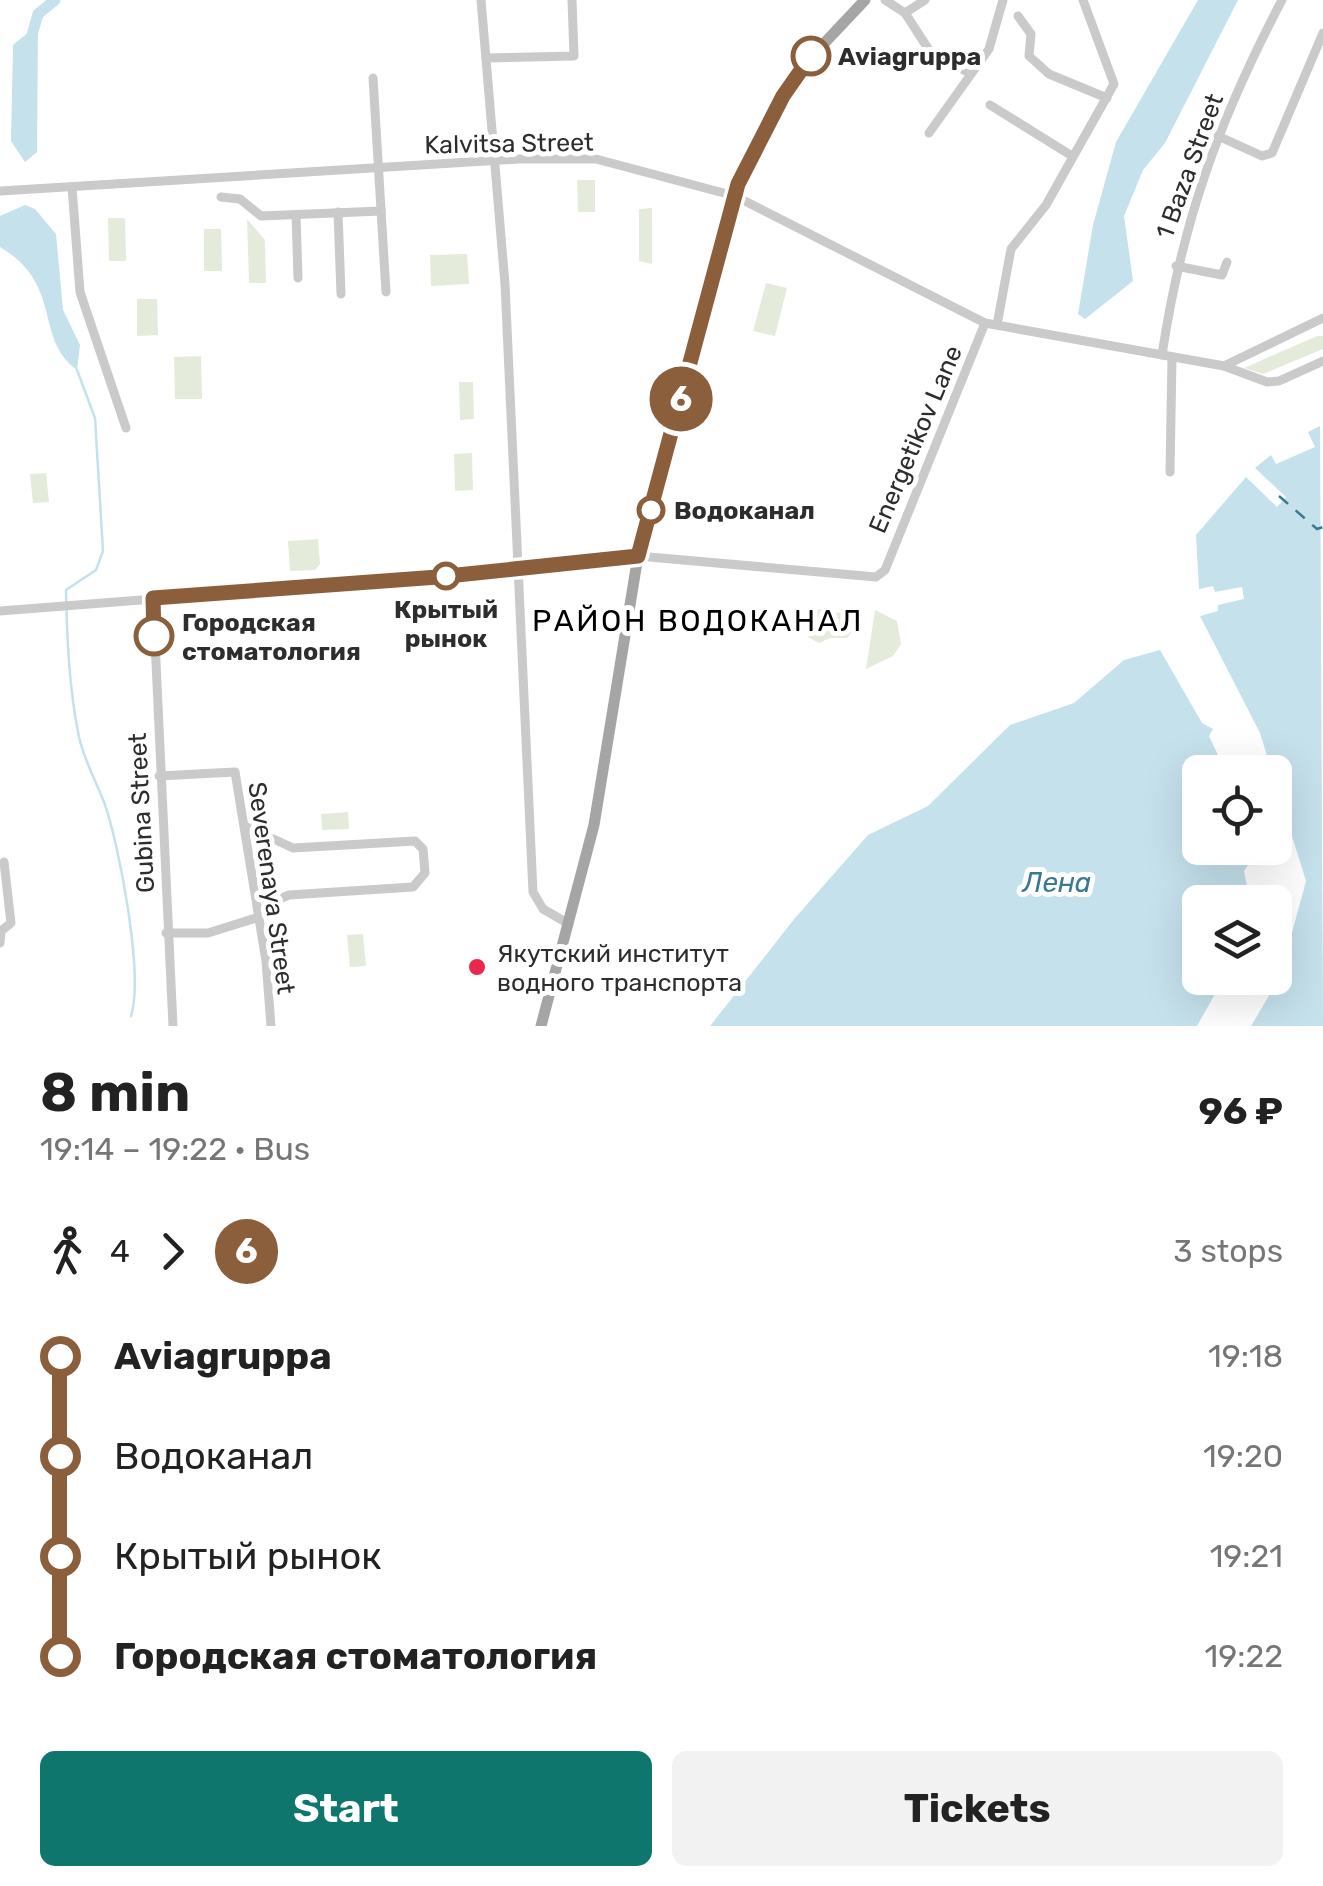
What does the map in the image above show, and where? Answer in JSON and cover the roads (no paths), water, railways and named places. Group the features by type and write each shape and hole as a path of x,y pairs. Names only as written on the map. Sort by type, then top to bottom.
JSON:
{"main road":[{"path":"541,1026 600,792 638,556 736,196 800,70 865,0"}],"street":[{"path":"481,0 497,160 532,892 544,909 569,924"},
{"path":"486,58 574,56 572,0"},
{"path":"885,0 905,13 922,44 971,74"},
{"path":"905,13 924,0"},
{"path":"929,134 993,40 1003,0"},
{"path":"997,325 1007,258 1028,222 1046,205 1106,98 1114,76 1083,0"},
{"name":"1 Baza Street","path":"1170,472 1167,356 1176,266 1218,136 1282,0"},
{"path":"1018,16 1030,34 1029,56 1042,70 1106,98"},
{"path":"1218,136 1262,156 1272,153 1323,33"},
{"path":"373,78 386,292"},
{"path":"990,105 1072,156"},
{"name":"Kalvitsa Street","path":"0,191 497,160 596,159 736,196 985,323"},
{"path":"72,186 81,296 126,428"},
{"path":"221,197 240,198 261,216 381,211"},
{"path":"338,212 341,294"},
{"path":"296,215 298,278"},
{"path":"1176,266 1222,275 1228,262"},
{"name":"Energetikov Lane","path":"638,556 872,578 883,574 985,323 1224,366 1273,382 1323,361"},
{"path":"1224,366 1319,323"},
{"path":"0,612 638,556"},
{"name":"Gubina Street","path":"153,598 173,1026"},
{"name":"Severenaya Street","path":"159,776 235,772 259,917 271,1026"},
{"path":"166,933 208,933 259,917 266,904 289,895 413,887 425,873 424,852 411,840 293,848 245,826"},
{"path":"0,943 1,931 11,923 4,862"},
{"path":"523,982 550,990"}],"water":[{"path":"1198,0 1238,0 1165,143 1143,170 1124,216 1133,281 1085,319 1078,314 1093,225 1116,142"},
{"path":"34,21 38,23 37,152 25,162 11,141 13,45 30,31"},
{"path":"25,205 35,209 56,234 63,310 80,345 77,370 55,342 33,278 0,247 0,216"},
{"path":"1320,426 1323,1026 1251,1026 1269,995 1292,995 1292,933 1306,881 1292,836 1292,755 1267,755 1260,733 1200,616 1218,611 1218,605 1244,599 1242,587 1215,592 1213,586 1199,589 1196,535 1246,477 1277,507 1286,497 1255,468 1271,455 1276,464 1315,447 1308,432"},
{"name":"Лена","path":"1160,650 1202,723 1213,729 1209,736 1218,755 1182,755 1182,865 1248,865 1244,871 1247,885 1182,885 1182,995 1214,995 1197,1026 710,1026 795,918 868,835 928,806 1010,725 1074,703 1124,660"}],"waterway":[{"path":"32,35 38,14 55,0"},
{"path":"77,370 95,418 103,551 96,570 66,590 69,664 79,737 104,802 123,877 134,971 131,1016"}],"place":[{"name":"Aviagruppa","path":"811,56"},
{"name":"Водоканал","path":"651,510"},
{"name":"Крытый рынок","path":"446,576"},
{"name":"Городская стоматология","path":"154,636"},
{"name":"Якутский институт водного транспорта","path":"477,967"}],"district":[{"name":"РАЙОН ВОДОКАНАЛ","path":"698,621"}]}
